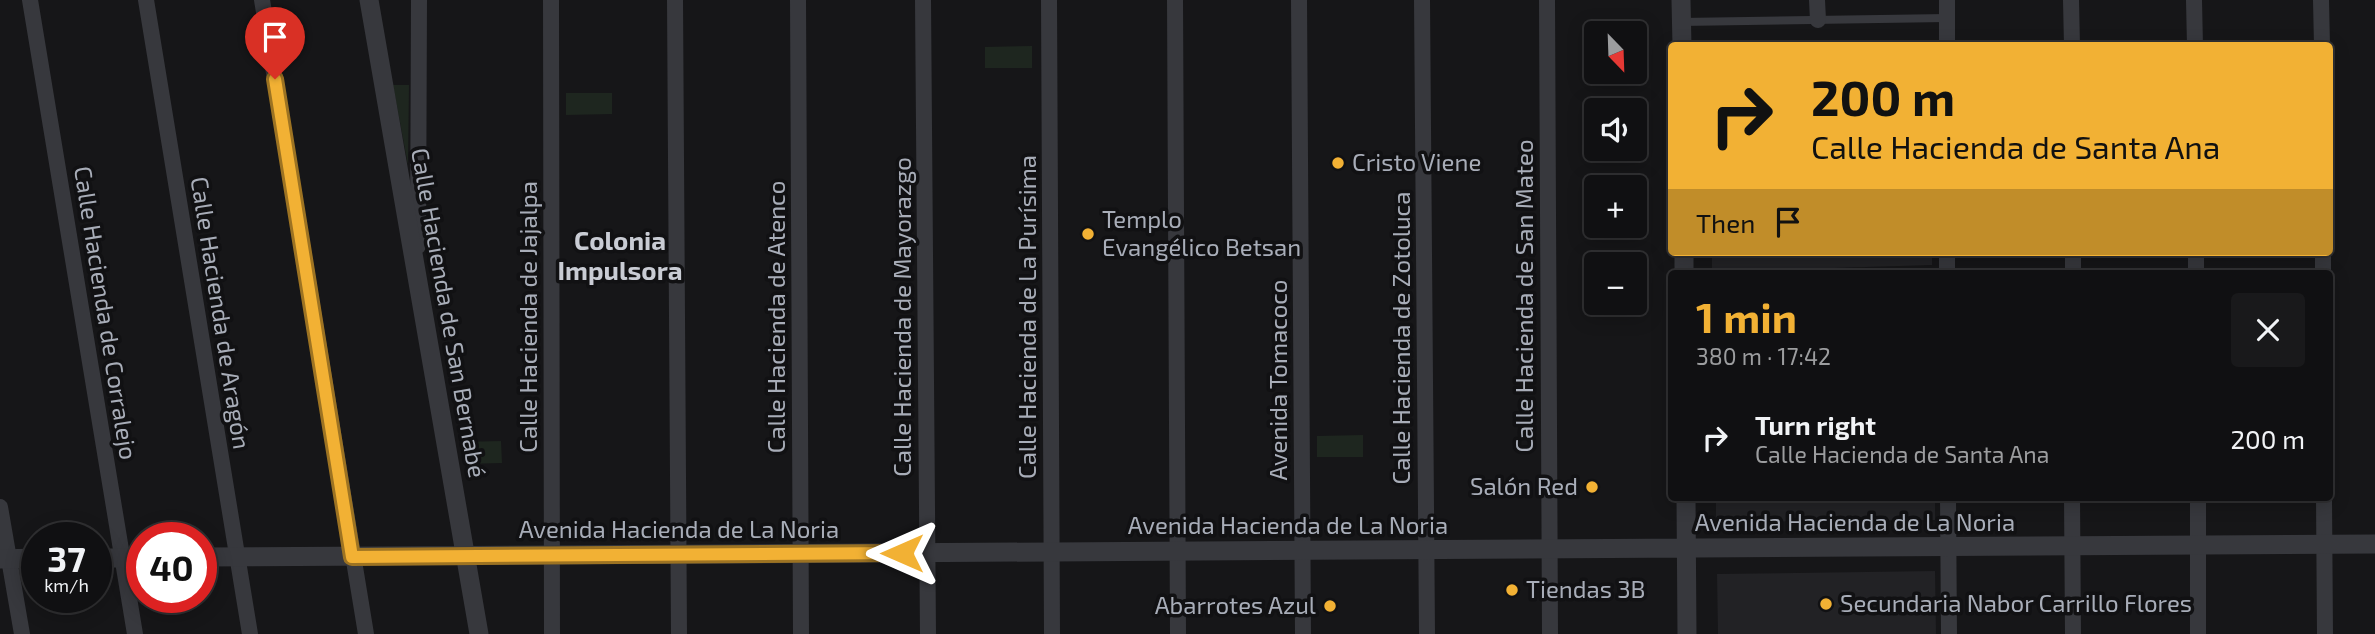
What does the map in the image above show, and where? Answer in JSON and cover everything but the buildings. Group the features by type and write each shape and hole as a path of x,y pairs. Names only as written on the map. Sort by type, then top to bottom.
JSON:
{"street":[{"name":"Calle Hacienda de Corralejo","path":"30,0 135,634"},
{"name":"Calle Hacienda de Aragón","path":"146,0 250,634"},
{"path":"262,0 366,634"},
{"name":"Calle Hacienda de San Bernabé","path":"369,0 479,634"},
{"path":"417,279 419,0"},
{"name":"Calle Hacienda de Jajalpa","path":"551,0 552,634"},
{"path":"675,0 679,634"},
{"name":"Calle Hacienda de Atenco","path":"797,0 801,634"},
{"name":"Calle Hacienda de Mayorazgo","path":"923,0 928,634"},
{"name":"Calle Hacienda de La Purísima","path":"1049,0 1052,634"},
{"path":"1175,0 1178,634"},
{"name":"Avenida Tomacoco","path":"1299,0 1303,634"},
{"name":"Calle Hacienda de Zotoluca","path":"1422,0 1427,634"},
{"name":"Calle Hacienda de San Mateo","path":"1547,0 1550,634"},
{"path":"1681,0 1682,42"},
{"path":"1817,0 1818,20"},
{"path":"1947,0 1947,42"},
{"path":"2071,0 2072,42"},
{"path":"2194,0 2194,42"},
{"path":"2321,0 2322,42"},
{"path":"1686,501 1687,634"},
{"path":"1948,501 1949,634"},
{"path":"2072,501 2073,634"},
{"path":"2197,501 2198,634"},
{"path":"2324,501 2325,634"},
{"path":"0,507 4,559 22,634"},
{"name":"Avenida Hacienda de La Noria","path":"217,557 2375,544"},
{"path":"112,558 126,558"}],"lane":[{"path":"1682,22 1947,18"}],"shaded area":[{"path":"1032,46 1032,68 985,68 985,47"},
{"path":"393,85 409,85 408,165"},
{"path":"566,93 612,93 612,114 566,115"},
{"path":"1712,256 1932,256 1932,265 1835,270 1712,270"},
{"path":"1363,435 1363,457 1317,457 1317,436"},
{"path":"501,441 502,463 464,464 460,442"},
{"path":"1716,501 1935,501 1935,520 1716,522"},
{"name":"Secundaria Nabor Carrillo Flores","path":"1935,571 1936,634 1718,634 1717,574"}],"place":[{"name":"Cristo Viene","path":"1338,163"},
{"name":"Templo Evangélico Betsan","path":"1088,234"},
{"name":"Salón Red","path":"1592,487"},
{"name":"Tiendas 3B","path":"1512,590"},
{"name":"Secundaria Nabor Carrillo Flores","path":"1826,604"},
{"name":"Abarrotes Azul","path":"1330,606"}],"district":[{"name":"Colonia Impulsora","path":"620,256"}],"route":[{"path":"275,79 352,557 902,553"}]}
